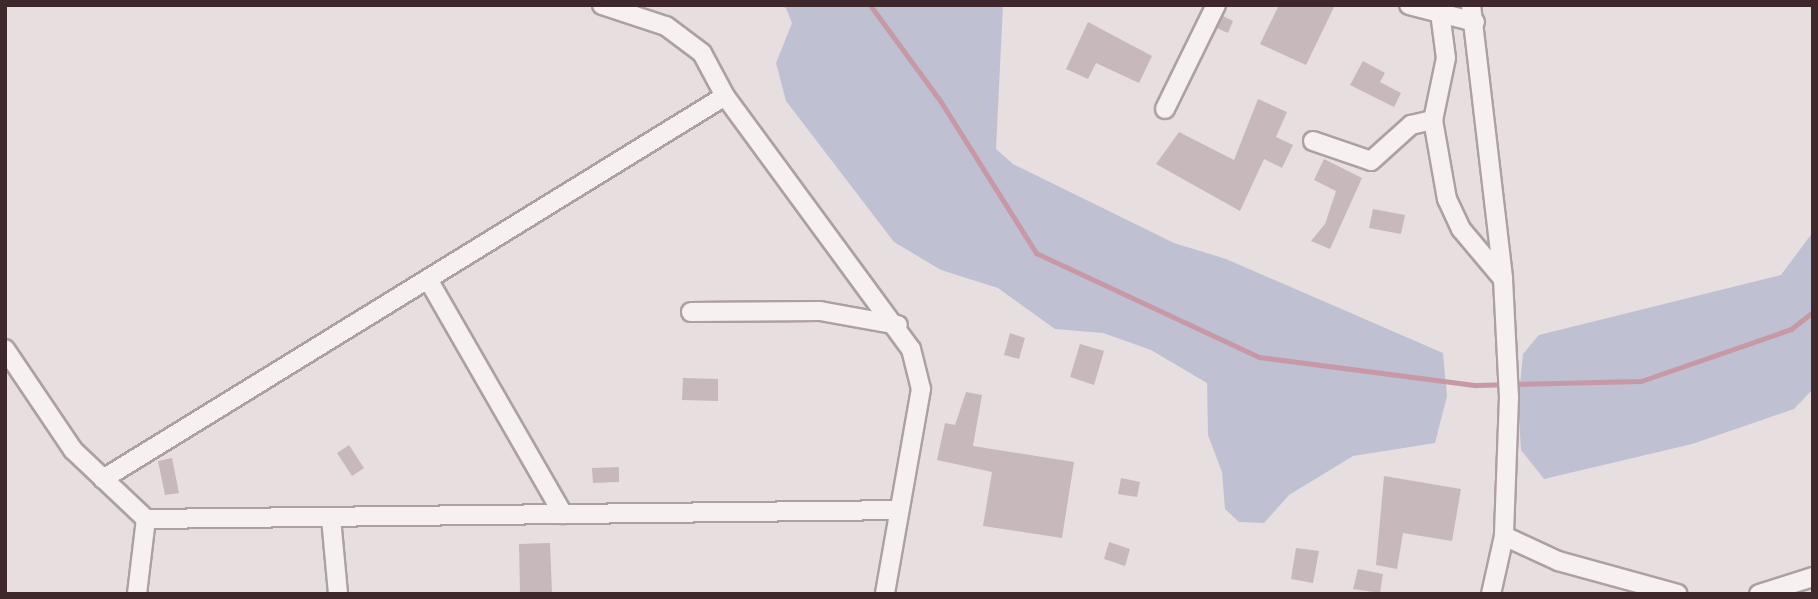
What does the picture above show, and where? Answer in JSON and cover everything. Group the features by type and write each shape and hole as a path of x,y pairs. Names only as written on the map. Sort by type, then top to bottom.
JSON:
{"street":[{"path":"602,5 685,36 725,96 898,325 921,389 886,594"},
{"path":"1165,108 1216,5"},
{"path":"1409,5 1473,14 1503,279 1509,397 1504,536 1491,594"},
{"path":"1441,11 1446,58 1433,120 1451,210 1503,279"},
{"path":"103,479 429,281 725,96"},
{"path":"1313,141 1371,161 1411,125 1433,120"},
{"path":"429,281 563,514"},
{"path":"691,312 820,311 898,325"},
{"path":"5,349 38,405 103,479 146,519 899,510"},
{"path":"331,518 338,594"},
{"path":"136,594 146,519"},
{"path":"1504,536 1558,561 1678,594"},
{"path":"1759,594 1813,577"}],"shaded area":[{"path":"777,5 1003,5 996,149 1013,164 1174,243 1226,259 1443,353 1447,396 1435,443 1353,456 1289,495 1264,523 1239,522 1225,509 1222,472 1208,435 1207,383 1151,350 1103,333 1055,329 998,288 941,270 894,242 786,101 776,63 792,23 786,8"},
{"path":"1813,232 1813,389 1794,409 1692,444 1544,479 1521,450 1518,404 1523,354 1539,335 1781,275"}],"building":[{"path":"1279,5 1335,5 1306,65 1260,44"},
{"path":"1223,16 1233,21 1228,33 1217,28"},
{"path":"1088,22 1152,56 1139,83 1096,63 1088,79 1066,69"},
{"path":"1363,61 1385,73 1380,82 1401,93 1394,107 1350,85"},
{"path":"1258,99 1287,112 1276,137 1293,145 1282,168 1264,159 1240,211 1156,164 1179,132 1234,160"},
{"path":"1324,159 1362,178 1330,249 1311,241 1325,224 1336,191 1314,180"},
{"path":"1373,209 1405,215 1401,234 1369,228"},
{"path":"1010,333 1025,338 1019,359 1004,355"},
{"path":"1080,344 1104,351 1094,385 1070,377"},
{"path":"683,378 718,379 718,401 682,400"},
{"path":"966,392 982,395 973,446 1074,462 1062,538 983,526 992,472 937,460 945,423 955,425"},
{"path":"349,445 364,468 352,476 337,453"},
{"path":"172,458 179,493 165,495 158,461"},
{"path":"619,467 619,482 593,483 592,468"},
{"path":"1384,476 1461,489 1452,541 1403,533 1397,569 1376,565"},
{"path":"1121,478 1140,482 1137,497 1118,494"},
{"path":"1109,542 1130,549 1125,566 1104,559"},
{"path":"550,543 552,594 520,594 519,544"},
{"path":"1296,548 1319,551 1313,583 1291,579"},
{"path":"1358,569 1383,574 1380,593 1353,589"}],"waterway":[{"path":"870,5 941,102 1036,253 1259,357 1476,385 1641,381 1791,329 1813,312"}]}
